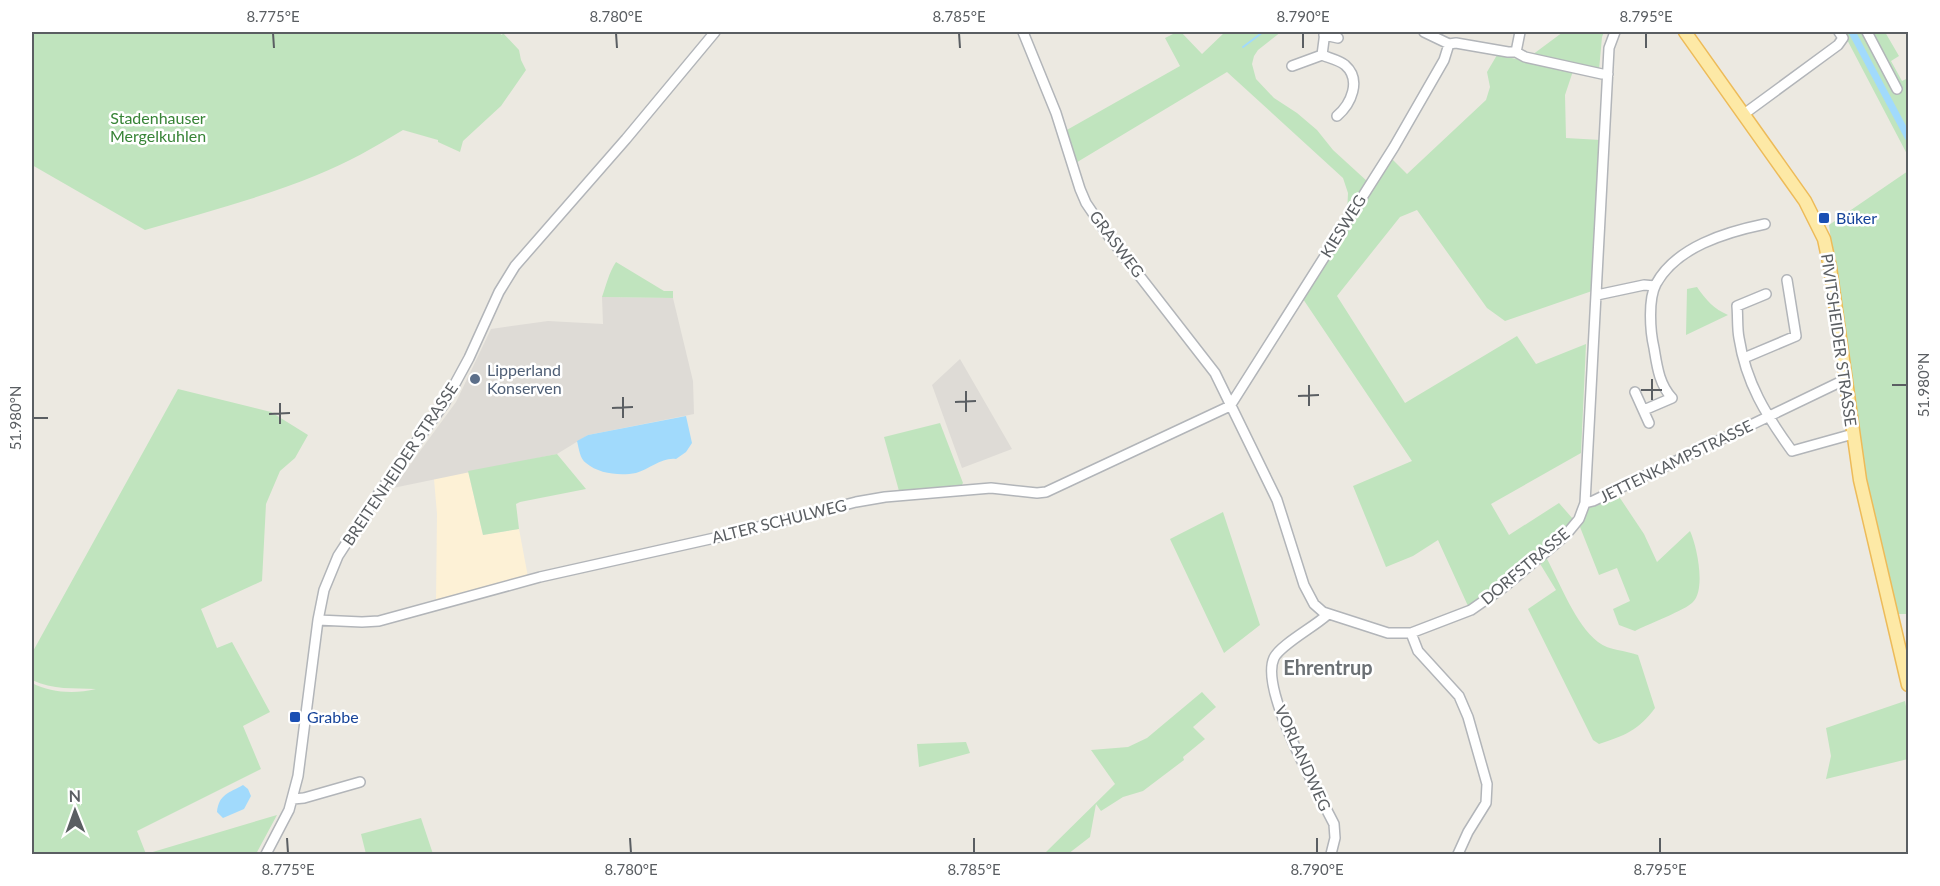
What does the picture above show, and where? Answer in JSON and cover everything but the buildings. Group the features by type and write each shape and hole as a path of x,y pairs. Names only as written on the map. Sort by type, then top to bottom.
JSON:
{"main road":[{"name":"PIVITSHEIDER STRASSE","path":"1684,32 1805,201 1824,239 1860,480 1908,685"}],"street":[{"name":"BREITENHEIDER STRASSE","path":"266,855 293,799 318,620 324,590 338,556 375,498 444,404 499,292 515,266 715,32"},
{"name":"GRASWEG","path":"1023,32 1056,113 1080,189 1093,215 1209,365 1228,396 1230,406"},
{"path":"1424,32 1449,44 1456,43 1515,52 1525,57 1608,74"},
{"path":"1515,52 1520,32"},
{"name":"DORFSTRASSE","path":"1327,615 1388,633 1411,633 1471,610 1504,587 1566,536 1579,519 1585,503 1609,48 1615,32"},
{"path":"1744,114 1838,45 1842,38 1839,32"},
{"path":"1867,32 1897,89"},
{"path":"1322,55 1325,33 1338,38"},
{"name":"KIESWEG","path":"1230,406 1394,147 1444,60 1449,44"},
{"path":"1292,66 1322,55 1345,65 1353,76 1354,88 1350,102 1337,116"},
{"path":"1644,410 1672,398 1664,390 1651,334 1655,286 1677,258 1742,229 1765,224"},
{"path":"1744,358 1796,336 1787,280"},
{"path":"1597,295 1644,285 1655,286"},
{"path":"1767,294 1737,306 1739,337 1748,375 1767,417"},
{"name":"JETTENKAMPSTRASSE","path":"1585,503 1839,382 1846,381"},
{"path":"1635,392 1649,423"},
{"name":"ALTER SCHULWEG","path":"318,620 379,621 540,577 885,497 991,488 1046,492 1230,406"},
{"path":"1230,406 1276,500 1304,585 1314,604 1327,615"},
{"name":"JETTENKAMPSTRASSE","path":"1767,417 1792,451 1853,434"},
{"name":"VORLANDWEG","path":"1327,615 1315,626 1283,647 1273,659 1271,676 1280,714 1334,824 1335,838 1331,855"},
{"path":"1411,633 1418,651 1459,696 1468,717 1487,784 1486,803 1468,832 1458,855"},
{"path":"293,799 360,782"}],"shaded area":[{"path":"602,297 673,298 693,381 694,414 588,435 557,454 393,488 456,402 491,329 548,321 603,324"},
{"path":"960,359 1012,449 962,468 932,385"},
{"path":"468,471 483,535 519,529 528,577 436,601 437,514 434,479"}],"green space":[{"name":"Stadenhauser Mergelkuhlen","path":"32,32 497,32 502,35 503,33 519,50 526,70 501,106 463,141 460,152 438,140 403,130 350,160 296,183 232,205 145,230 32,165"},
{"path":"1181,32 1202,54 1225,32 1281,32 1258,50 1254,56 1252,64 1256,79 1274,98 1317,130 1333,150 1368,182 1347,215 1348,193 1343,178 1227,72 1074,164 1065,131 1180,66 1165,38"},
{"path":"1563,32 1604,32 1599,70 1532,55"},
{"path":"1843,32 1885,32 1899,56 1891,61 1902,81 1908,78 1908,156"},
{"path":"1497,55 1573,71 1565,95 1566,138 1601,140 1592,291 1505,321 1487,308 1417,210 1400,217 1337,296 1405,403 1517,336 1536,364 1586,344 1581,453 1491,504 1509,535 1559,503 1573,519 1560,535 1478,601 1468,606 1438,540 1413,556 1386,567 1353,486 1412,461 1303,299 1391,158 1407,174 1486,100 1490,87 1487,72"},
{"path":"1908,171 1908,614 1898,614 1870,509 1856,434 1829,225"},
{"path":"616,262 664,291 673,291 673,298 602,297"},
{"path":"1697,287 1711,304 1728,315 1686,335 1687,289"},
{"path":"178,389 271,412 308,435 295,458 280,471 266,504 262,581 201,609 217,648 232,642 270,712 243,726 261,769 137,831 146,854 32,854 32,683 63,692 96,689 56,687 32,680 32,653"},
{"path":"940,423 963,483 961,486 899,491 884,437"},
{"path":"557,454 586,489 520,502 516,504 519,529 483,535 468,471"},
{"path":"1616,492 1644,534 1657,562 1690,531 1699,567 1699,588 1693,602 1635,631 1619,625 1613,609 1630,601 1617,568 1599,575 1580,527 1590,506"},
{"path":"1223,512 1260,625 1224,653 1170,539"},
{"path":"1546,557 1575,614 1590,634 1607,647 1638,655 1655,708 1643,722 1630,731 1599,744 1593,740 1528,609 1556,590 1539,562"},
{"path":"1202,692 1216,707 1193,727 1205,739 1183,757 1184,760 1143,791 1123,797 1101,811 1096,804 1090,837 1068,854 1044,854 1115,784 1091,750 1128,747 1147,738"},
{"path":"1905,701 1908,717 1908,759 1826,779 1831,756 1826,728"},
{"path":"966,742 970,753 919,767 917,744"},
{"path":"277,815 256,854 146,854"},
{"path":"421,818 433,854 366,854 361,834"}],"water":[{"path":"686,416 692,443 686,452 676,459 661,461 636,473 623,474 597,470 586,463 581,456 577,441 588,435"},
{"path":"243,785 251,796 244,809 223,818 217,812 220,801 225,795"}],"waterway":[{"path":"1243,47 1263,32"},
{"path":"1852,32 1908,137"}],"place":[{"name":"Büker","path":"1824,218"},
{"name":"Lipperland Konserven","path":"475,379"},
{"name":"Grabbe","path":"295,717"}],"district":[{"name":"Ehrentrup","path":"1328,668"}]}
